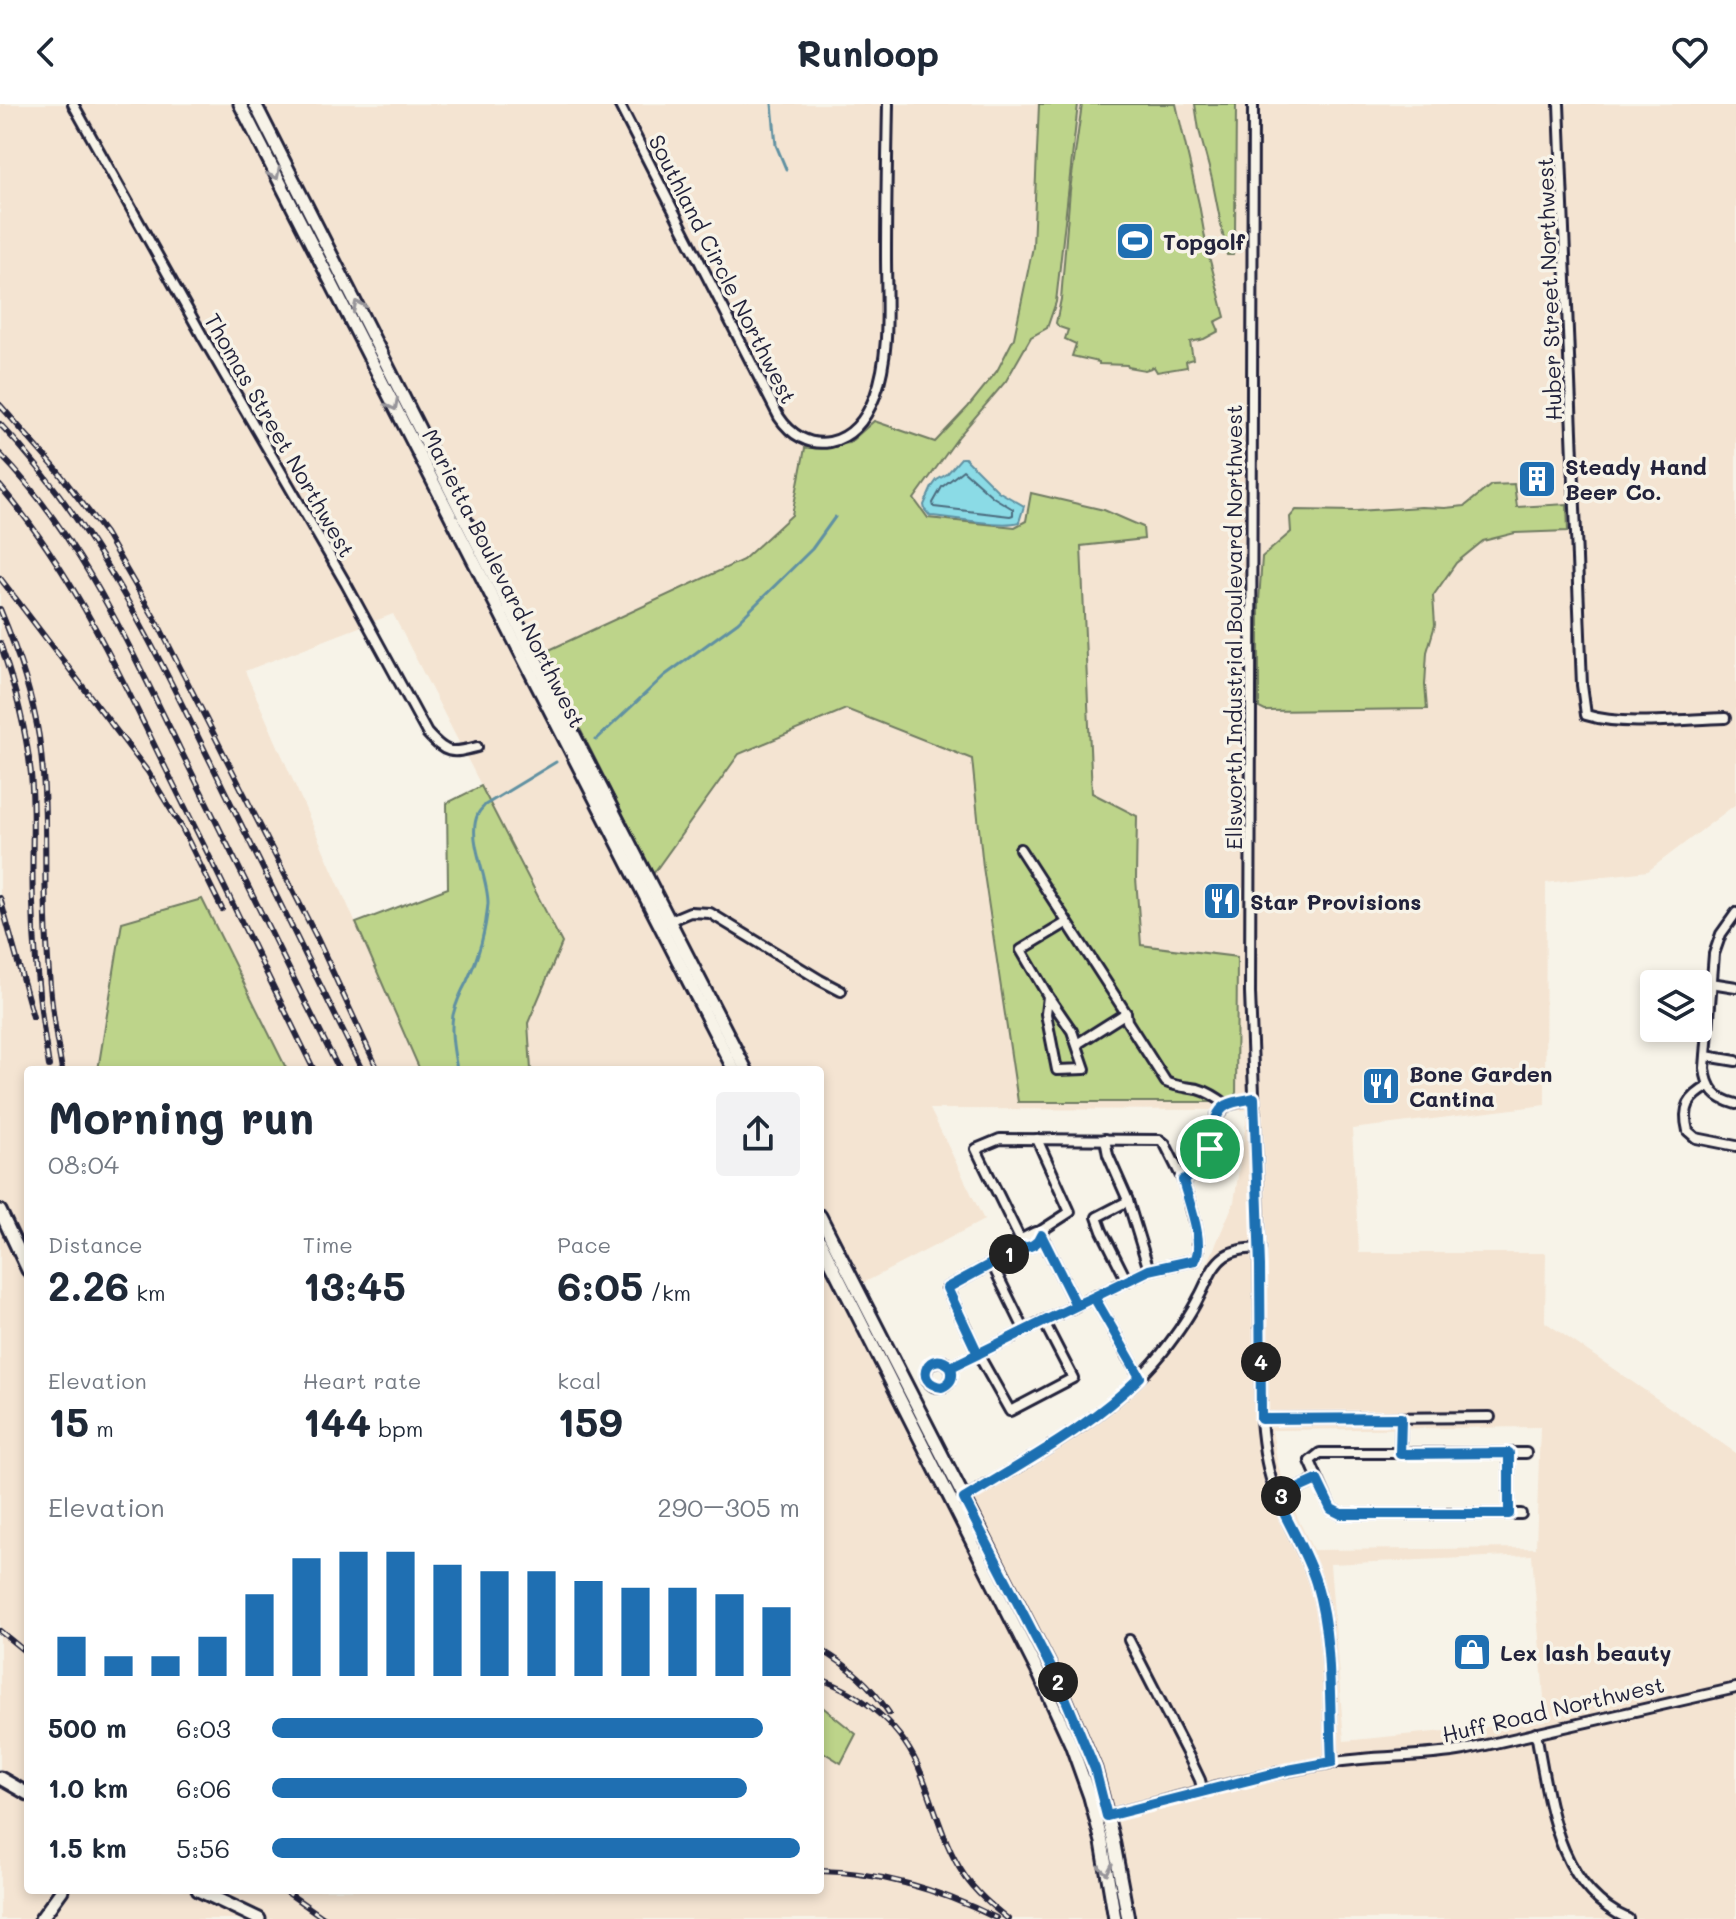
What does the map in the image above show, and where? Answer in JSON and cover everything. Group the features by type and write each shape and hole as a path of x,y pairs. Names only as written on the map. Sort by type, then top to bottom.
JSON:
{"main road":[{"name":"Marietta Boulevard Northwest","path":"240,104 664,923 732,1066"},
{"path":"255,104 578,743 664,923 744,1066"},
{"path":"0,1211 24,1262"},
{"path":"824,1224 909,1392 959,1502"},
{"path":"824,1249 1059,1683 1095,1769 1115,1919"},
{"path":"0,1778 24,1792"},
{"path":"1102,1817 1128,1919"},
{"path":"41,1919 59,1894"},
{"path":"206,1894 259,1919"}],"street":[{"name":"Thomas Street Northwest","path":"73,104 346,584 427,733 440,748 451,752 477,747"},
{"name":"Southland Circle Northwest","path":"619,104 779,417 796,435 816,442 830,442 853,431 866,416 880,376 886,314 888,104"},
{"name":"Ellsworth Industrial Boulevard Northwest","path":"1253,104 1250,993 1260,1248 1261,1419 1268,1470 1277,1498 1306,1558 1321,1604 1327,1641 1332,1762"},
{"name":"Huber Street Northwest","path":"1559,104 1582,685 1586,715 1628,721 1725,718"},
{"path":"1020,849 1126,1013 1127,1021 1166,1082 1211,1093 1227,1105"},
{"path":"664,923 690,912 710,913 841,991"},
{"path":"1712,973 1718,941 1736,913"},
{"path":"1048,996 1046,1014 1057,1070 1085,1069 1072,1031 1021,950 1066,923"},
{"path":"1712,983 1736,987"},
{"path":"1077,1044 1126,1013"},
{"path":"1707,1042 1706,1077 1709,1086 1718,1098 1736,1104"},
{"path":"1706,1056 1736,1061"},
{"path":"1709,1086 1689,1101 1688,1131 1696,1138 1736,1146"},
{"path":"1183,1180 1206,1162 1216,1117 1227,1105 1254,1098"},
{"path":"951,1367 1149,1270 1195,1260 1199,1253 1183,1180 1160,1140 1000,1139 976,1149 1022,1244"},
{"path":"1037,1139 1070,1212 1040,1234 1031,1233 1023,1238 1022,1244 992,1264 947,1288 978,1354 1010,1411 1073,1378 1044,1322"},
{"path":"1105,1139 1149,1270"},
{"path":"1127,1281 1097,1217 1128,1201"},
{"path":"1040,1234 1076,1305"},
{"path":"959,1502 1098,1415 1140,1377 1178,1333 1212,1270 1222,1258 1240,1249 1260,1248"},
{"path":"992,1264 1025,1331"},
{"path":"1094,1297 1140,1377"},
{"path":"931,1362 947,1362 951,1367 953,1374 948,1384 942,1387 929,1382 926,1369 931,1362"},
{"path":"909,1392 929,1382"},
{"path":"1261,1419 1490,1417"},
{"path":"1400,1454 1401,1418"},
{"path":"1521,1514 1341,1514 1331,1509 1310,1461 1320,1453 1526,1453"},
{"path":"1509,1453 1509,1514"},
{"path":"1277,1498 1317,1480"},
{"path":"1129,1640 1189,1757 1203,1792"},
{"name":"Huff Road Northwest","path":"1102,1817 1288,1770 1369,1757 1448,1753 1736,1688"},
{"path":"1536,1733 1557,1833 1569,1864 1603,1904 1628,1919"}],"shaded area":[{"path":"0,104 1039,104 1033,247 1014,338 997,371 968,407 934,443 875,421 849,443 805,448 792,515 743,560 533,658 573,715 653,873 739,754 846,709 973,759 983,867 1141,945 1136,878 1137,816 1092,793 1081,545 1144,539 1031,493 1026,521 1015,527 928,518 914,499 959,436 1006,381 1031,337 1047,328 1056,302 1078,104 1736,104 1736,804 1648,871 1546,883 1545,1105 1352,1129 1359,1253 1546,1253 1545,1322 1736,1453 1736,1919 0,1919","holes":["930,1109 1248,1110 1234,1202 1186,1314 1140,1377 1113,1401 951,1502 846,1292 984,1220","1540,1427 1536,1548 1313,1550 1278,1466 1272,1430","1532,1555 1546,1721 1344,1741 1330,1564"]}],"green space":[{"path":"1039,104 1078,104 1056,302 1047,328 1031,337 1006,381 959,436 914,499 928,518 1015,527 1026,521 1031,493 1104,510 1143,527 1144,539 1081,546 1092,793 1137,816 1136,878 1141,945 1237,957 1236,1102 1018,1102 983,867 972,759 846,709 739,754 653,874 573,715 532,658 743,560 792,515 805,448 849,443 874,421 935,442 968,407 997,371 1014,338 1033,247"},
{"name":"Topgolf","path":"1082,104 1176,104 1225,317 1215,322 1219,331 1190,342 1193,359 1186,361 1187,367 1157,372 1154,367 1145,370 1127,365 1099,364 1072,356 1076,344 1065,339 1068,330 1056,323"},
{"path":"1195,104 1236,104 1233,255 1227,255"},
{"path":"1514,484 1517,507 1567,504 1568,531 1515,533 1483,541 1456,563 1433,596 1435,625 1427,652 1427,709 1265,711 1259,708 1262,557 1291,532 1290,517 1296,510 1356,511 1465,506 1491,485"},
{"path":"481,786 562,943 528,1023 531,1066 418,1066 356,923 448,888 447,803"},
{"path":"202,899 285,1066 99,1066 122,922"},
{"path":"824,1708 856,1734 841,1763 824,1752"}],"water":[{"path":"961,458 965,458 998,491 1024,506 1019,522 989,523 930,516 924,505 932,487"}],"waterway":[{"path":"772,104 776,145 786,169"},
{"path":"596,740 664,676 738,622 812,549 835,517"},
{"path":"456,1066 453,1015 478,953 488,904 476,846 478,814 485,805 556,762"}],"railway":[{"path":"0,405 57,470 105,533 158,624 317,938 376,1066"},
{"path":"0,424 65,503 94,545 145,632 360,1066"},
{"path":"0,454 55,520 101,594 337,1066"},
{"path":"0,486 50,552 92,622 312,1066"},
{"path":"0,578 148,772 182,828 222,909"},
{"path":"0,609 23,672 39,737 44,788 48,959 61,1066"},
{"path":"0,643 19,708 31,774 35,943 49,1066"},
{"path":"0,898 33,1017"},
{"path":"0,1631 24,1651"},
{"path":"824,1652 859,1677 889,1713"},
{"path":"824,1681 867,1704 904,1742 914,1757 957,1863 979,1893 1008,1919"},
{"path":"824,1871 889,1879 954,1899 996,1918"},
{"path":"290,1894 325,1919"}],"place":[{"name":"Topgolf","path":"1135,241"},
{"name":"Steady Hand Beer Co.","path":"1537,479"},
{"name":"Star Provisions","path":"1222,901"},
{"name":"Bone Garden Cantina","path":"1381,1086"},
{"name":"Lex lash beauty","path":"1472,1652"}],"route":[{"path":"1210,1149 1206,1162 1183,1180 1198,1238 1199,1253 1195,1260 1149,1270 1094,1297 978,1354 951,1367 947,1362 938,1360 931,1362 926,1369 929,1382 942,1387 951,1380 951,1367 960,1363 978,1354 947,1288 1022,1247 1029,1247 1041,1235 1076,1305 1094,1297 1140,1377 1098,1415 964,1499 1059,1683 1095,1769 1107,1816 1288,1770 1332,1762 1325,1622 1315,1581 1277,1498 1317,1480 1331,1509 1341,1514 1509,1514 1509,1453 1400,1454 1401,1418 1261,1419 1259,1209 1254,1098 1227,1105 1216,1117 1210,1149"}]}
